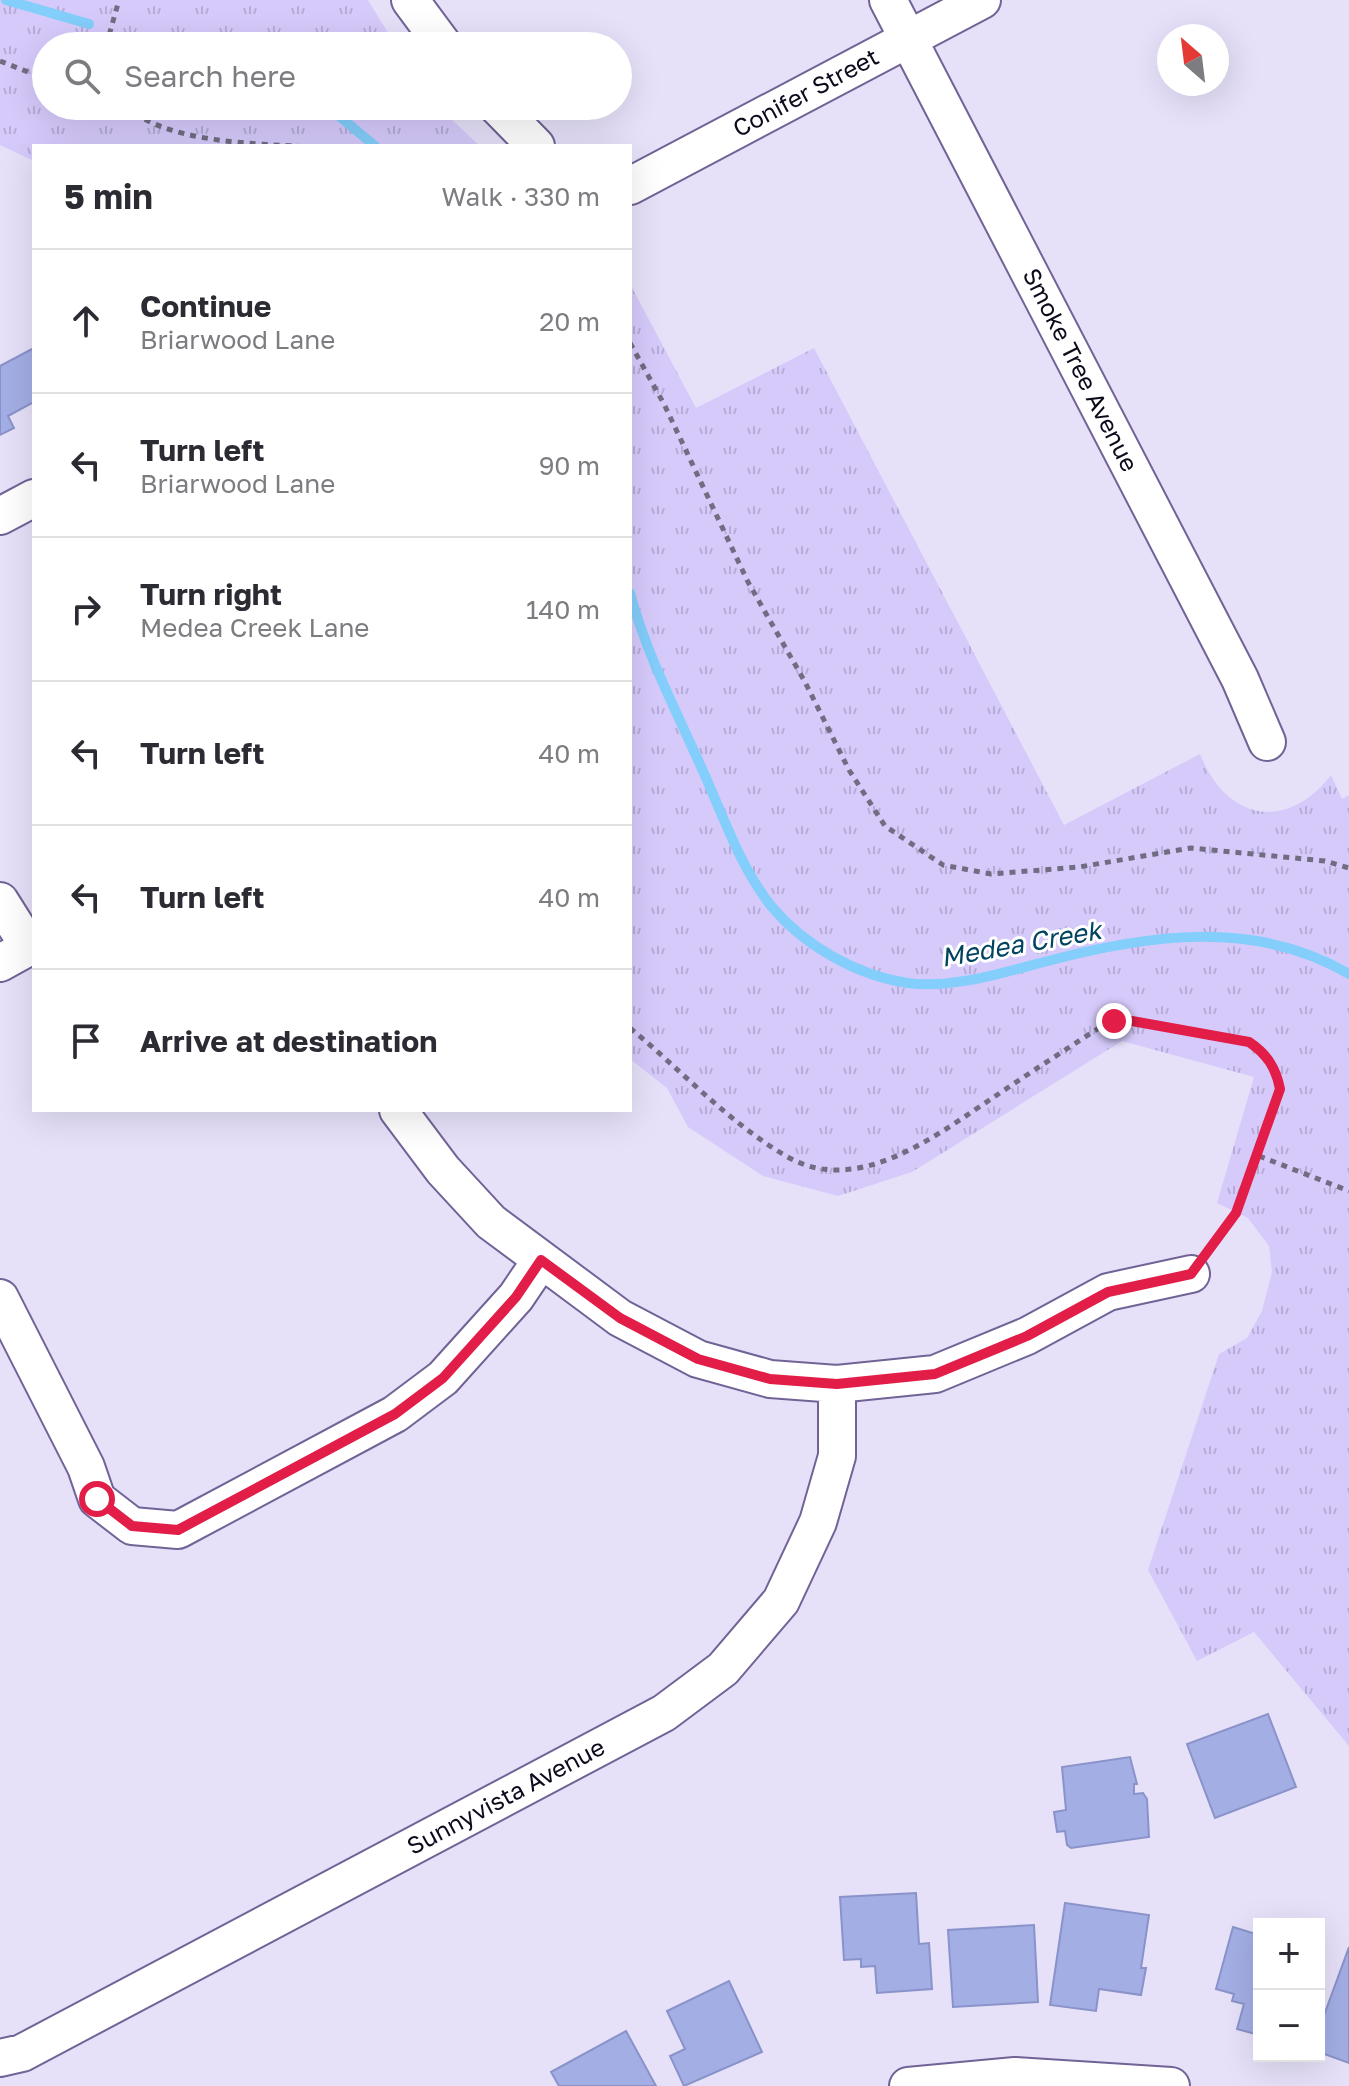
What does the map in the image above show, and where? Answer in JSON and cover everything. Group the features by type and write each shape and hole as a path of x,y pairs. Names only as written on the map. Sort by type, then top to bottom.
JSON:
{"street":[{"path":"410,0 434,32"},
{"name":"Smoke Tree Avenue","path":"888,0 1240,679 1267,742"},
{"name":"Conifer Street","path":"632,185 982,0"},
{"path":"511,120 534,144"},
{"path":"0,516 32,499"},
{"path":"0,901 21,952"},
{"path":"400,1112 443,1170 491,1222 620,1318 698,1359 770,1379 837,1384 935,1374 1027,1336 1108,1292 1191,1274"},
{"path":"0,1298 86,1467 97,1499 132,1526 178,1530 395,1414 443,1378 516,1297 541,1260"},
{"name":"Sunnyvista Avenue","path":"0,2058 22,2053 664,1713 723,1669 781,1601 818,1522 837,1456 837,1384"},
{"path":"908,2086 1015,2081 1171,2086"}],"path":[{"path":"110,32 119,0"},
{"path":"0,61 32,74"},
{"path":"150,120 163,127 239,144"},
{"path":"632,347 664,404 748,582 805,682 849,770 885,826 943,865 991,874 1079,867 1191,848 1325,861 1349,868"},
{"path":"632,1030 723,1109 788,1158 830,1170 875,1163 916,1148 1114,1021 1132,1021 1249,1042 1262,1050 1277,1073 1280,1089 1259,1156 1236,1213 1191,1274"},
{"path":"1259,1156 1349,1191"}],"green space":[{"path":"0,0 368,0 387,32 32,32 32,120 452,120 478,144 32,144 32,160 0,145"},
{"path":"632,288 696,408 814,348 1064,825 1200,754 1211,776 1225,793 1241,805 1258,811 1277,811 1295,805 1314,793 1331,775 1342,799 1349,795 1349,1746 1254,1632 1197,1661 1148,1570 1219,1354 1247,1338 1262,1311 1272,1272 1269,1246 1248,1218 1217,1203 1254,1077 1122,1041 912,1172 838,1196 763,1176 688,1127 667,1088 632,1061"}],"building":[{"path":"32,349 32,403 8,416 14,428 0,435 0,366"},
{"path":"1268,1714 1296,1787 1215,1818 1187,1744"},
{"path":"1130,1757 1137,1784 1134,1784 1134,1794 1143,1793 1147,1799 1149,1837 1071,1848 1067,1845 1065,1831 1057,1832 1054,1812 1066,1810 1062,1767"},
{"path":"916,1893 919,1944 929,1943 932,1989 877,1993 875,1966 861,1967 861,1959 844,1960 840,1897"},
{"path":"1065,1903 1149,1915 1141,1968 1146,1968 1141,1995 1099,1989 1096,2011 1050,2005"},
{"path":"1034,1925 1038,2002 953,2007 948,1930"},
{"path":"1233,1927 1253,1933 1253,2033 1237,2029 1244,2004 1232,2001 1234,1994 1216,1989"},
{"path":"1349,1947 1349,2063 1325,2054 1325,2013"},
{"path":"729,1981 762,2052 684,2086 670,2056 685,2049 667,2011"},
{"path":"626,2031 656,2086 559,2086 551,2072"}],"waterway":[{"name":"Medea Creek","path":"6,0 89,24"},
{"name":"Medea Creek","path":"344,120 373,144"},
{"name":"Medea Creek","path":"632,600 655,664 735,845 761,893 785,921 833,957 888,979 941,984 976,979 1121,945 1160,939 1237,938 1313,956 1349,974"}],"route":[{"path":"97,1499 132,1526 178,1530 395,1414 443,1378 516,1297 541,1260 620,1318 698,1359 770,1379 837,1384 935,1374 1027,1336 1108,1292 1191,1274 1236,1213 1259,1156 1280,1089 1277,1073 1262,1050 1249,1042 1132,1021 1114,1021"}]}
